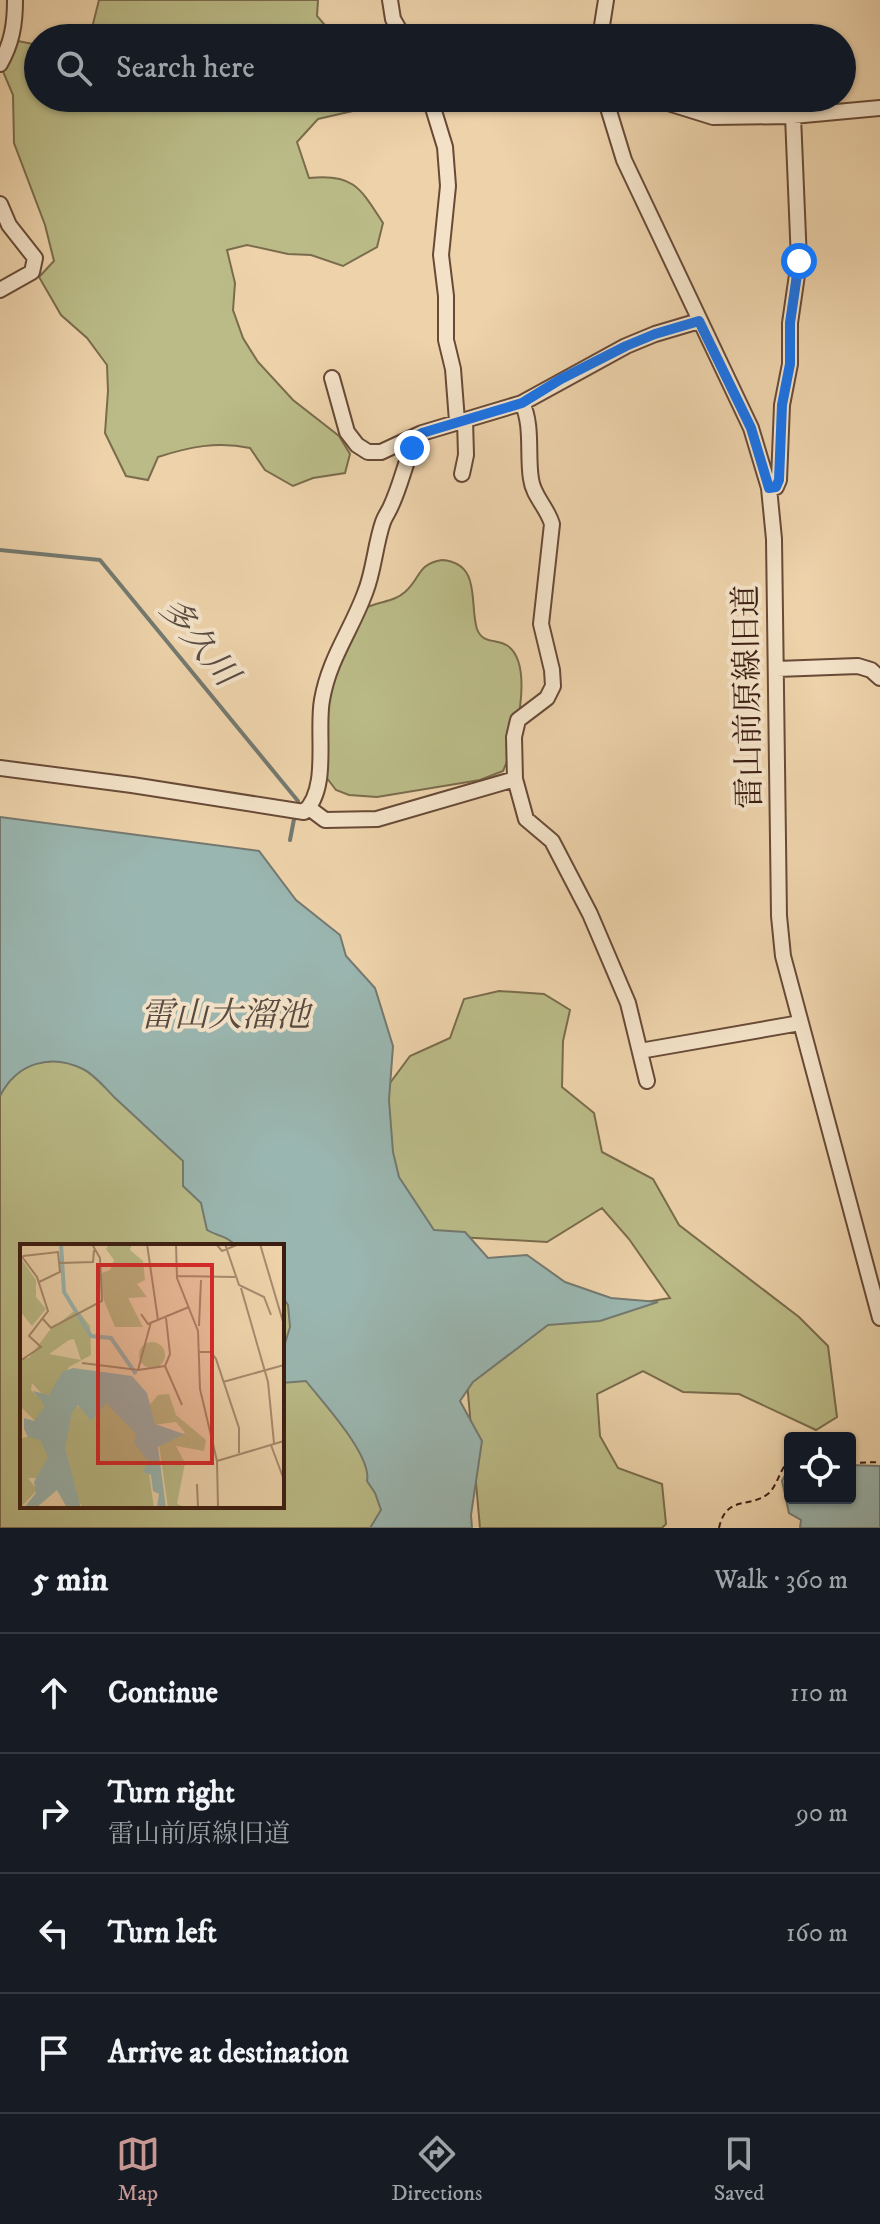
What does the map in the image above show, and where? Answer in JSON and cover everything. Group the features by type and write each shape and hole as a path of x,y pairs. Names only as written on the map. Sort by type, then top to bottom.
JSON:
{"street":[{"path":"0,64 10,47 15,0"},
{"path":"390,0 396,24"},
{"path":"602,24 606,0"},
{"path":"856,110 880,108"},
{"path":"434,112 445,147 448,186 441,255 446,296 446,340 466,455 462,474"},
{"name":"雷山前原線旧道","path":"609,112 624,160 751,428 769,488 774,524 779,916 783,956 880,1318"},
{"path":"697,112 713,117 836,112"},
{"path":"769,488 776,487 779,480 782,405 790,364 790,323 799,261 793,116"},
{"path":"0,204 9,225 35,258 32,272 0,290"},
{"path":"332,378 347,432 357,445 368,452 381,452 461,421 522,403 626,346 699,321"},
{"path":"522,403 534,492 549,511 552,524 541,624 553,686 547,698 518,720 514,737 515,779 526,819 552,841 590,914 628,1003 647,1081"},
{"path":"301,810 319,783 320,713 331,663 354,625 368,587 384,519 412,448 408,441"},
{"path":"777,669 858,666 871,670 880,678"},
{"path":"0,768 301,810 325,820 377,819 515,779"},
{"path":"640,1051 800,1023"}],"path":[{"path":"856,1463 880,1462"},
{"path":"719,1528 720,1519 733,1505 766,1496 784,1468"}],"green space":[{"path":"99,0 318,0 317,16 324,24 93,24"},
{"path":"18,41 24,42 24,112 348,112 318,119 297,142 309,178 336,178 355,186 362,193 383,223 377,247 343,266 311,255 288,254 247,245 227,250 235,283 233,310 243,338 258,362 293,400 339,436 350,454 345,473 313,478 293,486 265,470 250,448 215,445 158,457 148,480 126,476 105,433 107,365 87,338 61,315 39,277 54,261 45,225 14,143 13,95 2,69"},
{"path":"442,560 455,563 469,577 480,634 508,646 516,656 520,670 520,706 513,743 503,771 480,780 377,797 349,795 336,790 323,773 325,664 332,646 354,615 401,595 424,568"},
{"path":"499,991 544,994 570,1010 563,1041 562,1087 594,1113 602,1152 653,1179 679,1225 799,1317 828,1346 837,1417 816,1430 739,1394 683,1392 643,1371 597,1394 600,1436 618,1468 662,1484 666,1524 662,1528 480,1528 467,1382 548,1318 670,1298 629,1239 602,1208 547,1242 424,1235 392,1188 376,1102 410,1056 450,1038 464,999"},
{"path":"16,1057 80,1057 169,1132 254,1244 20,1244 20,1508 284,1508 284,1285 310,1372 366,1446 392,1507 381,1528 0,1528 0,1077"}],"water":[{"name":"雷山大溜池","path":"0,817 259,851 296,900 340,935 346,956 375,988 393,1046 389,1100 393,1152 399,1177 434,1230 465,1232 488,1258 527,1255 565,1282 611,1298 658,1302 600,1321 548,1325 473,1382 460,1401 482,1441 471,1515 472,1528 370,1528 381,1510 354,1444 306,1381 284,1383 284,1346 290,1327 288,1305 284,1299 284,1244 234,1244 207,1230 201,1203 183,1186 183,1161 83,1069 58,1062 36,1064 16,1076 0,1096"},
{"path":"856,1465 880,1466 880,1528 800,1528 801,1520 789,1513 787,1504 856,1504"}],"waterway":[{"name":"多久川","path":"0,550 100,560 298,801 297,806"},
{"name":"多久川","path":"290,840 295,814"}],"route":[{"path":"412,448 408,441 422,433 522,403 626,346 699,321 751,428 769,488 776,487 779,480 782,405 790,364 790,323 799,261"}]}
